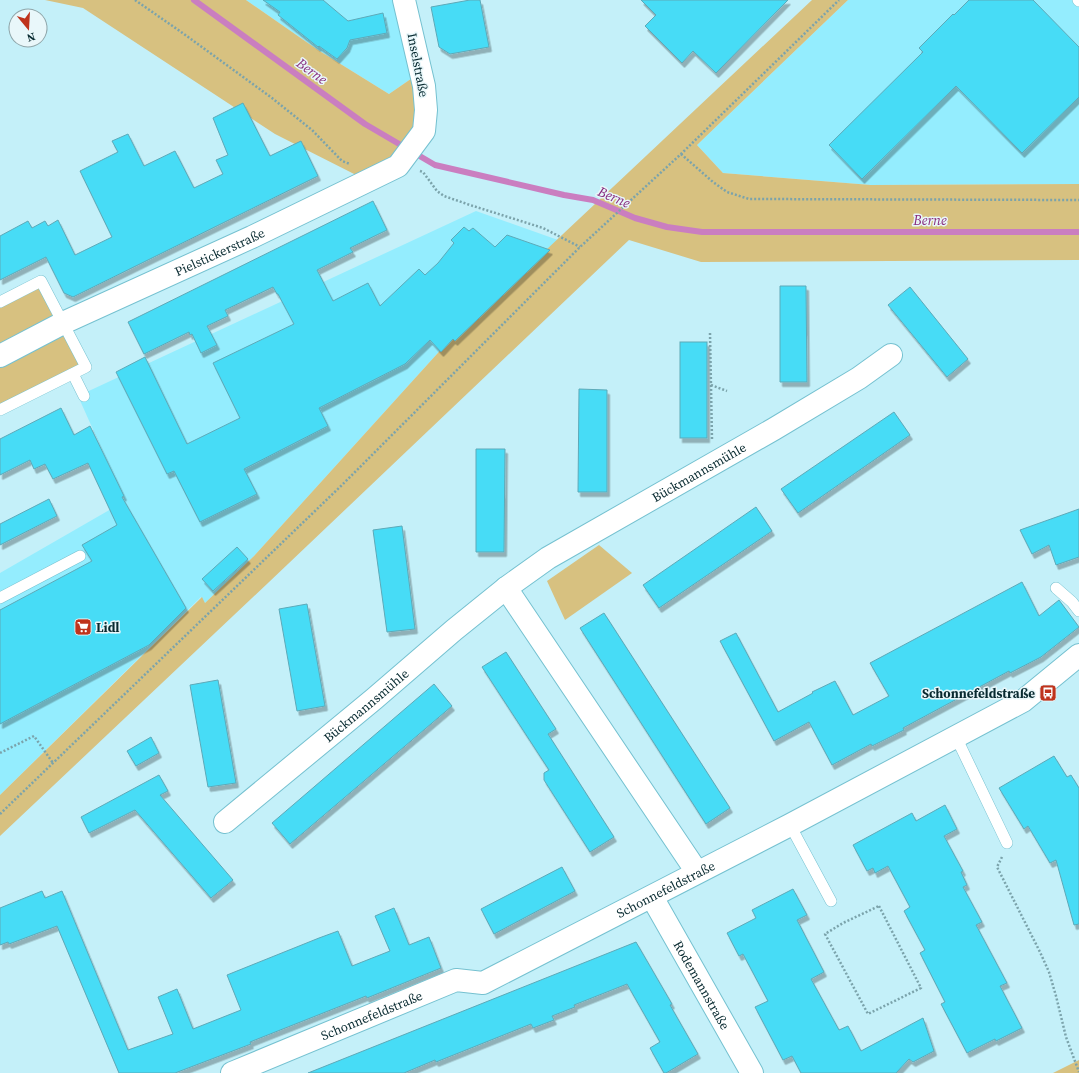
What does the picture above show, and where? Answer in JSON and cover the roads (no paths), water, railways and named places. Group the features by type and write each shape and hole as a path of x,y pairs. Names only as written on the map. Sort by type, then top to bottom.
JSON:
{"street":[{"name":"Inselstraße","path":"404,0 424,86 426,110 424,131"},
{"name":"Pielstickerstraße","path":"0,356 63,323 252,237 385,173 398,166 424,131"},
{"name":"Bückmannsmühle","path":"225,822 506,588 548,558 719,461 860,378 891,355"},
{"path":"506,588 697,872"},
{"name":"Schonnefeldstraße","path":"232,1073 456,980 483,983 790,825 1023,701 1079,655"},
{"name":"Rodemannstraße","path":"652,897 752,1073"}],"lane":[{"path":"0,302 41,281 86,367 0,410"},
{"path":"73,374 84,396"},
{"path":"0,598 80,556"},
{"path":"1056,588 1072,602 1079,611"},
{"path":"956,737 1007,843"},
{"path":"790,825 831,901"}],"waterway":[{"name":"Berne","path":"194,0 365,124 435,165 564,195 593,200 635,218 667,227 702,232 1079,232"}],"place":[{"name":"Lidl","path":"83,627"},
{"name":"Schonnefeldstraße","path":"1048,693"}]}
